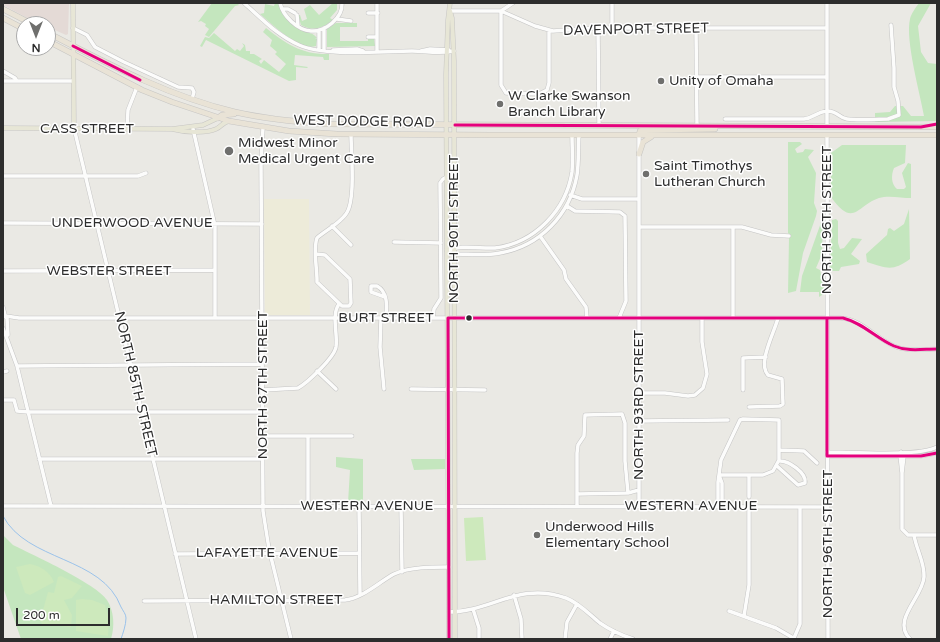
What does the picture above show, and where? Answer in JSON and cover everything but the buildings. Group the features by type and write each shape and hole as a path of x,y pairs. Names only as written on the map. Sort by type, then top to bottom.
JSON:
{"highway":[{"path":"3,9 17,16"},
{"path":"3,18 16,25"},
{"name":"WEST DODGE ROAD","path":"56,37 136,78 192,99 241,113 287,121 328,124 455,125 827,127 937,126"},
{"name":"WEST DODGE ROAD","path":"56,45 137,87 172,102 229,121 263,128 298,132 455,135 937,136"},
{"path":"218,118 224,114 241,113"},
{"path":"639,135 640,131 644,130 698,130 728,126"},
{"path":"639,154 645,139 660,136"}],"main road":[{"path":"73,3 74,128"},
{"name":"NORTH 90TH STREET","path":"449,639 446,51 450,3"},
{"name":"NORTH 90TH STREET","path":"450,11 452,17 454,51 455,125 454,389 456,639"},
{"name":"CASS STREET","path":"193,129 218,118"},
{"name":"CASS STREET","path":"3,128 214,130 229,121"}],"street":[{"path":"244,3 288,40 304,47 319,50 350,49 363,51 420,51 429,49 454,51"},
{"path":"280,3 282,9 298,26 310,31 324,28 336,19 341,12 342,3"},
{"path":"377,51 378,3"},
{"path":"513,3 501,11 501,82 503,90 509,94 545,93 549,85 549,30"},
{"path":"612,3 612,28"},
{"name":"NORTH 96TH STREET","path":"827,3 827,127"},
{"path":"282,9 288,9 296,14 298,26"},
{"name":"DAVENPORT STREET","path":"450,11 501,11 549,30 566,32 598,28 826,28"},
{"path":"368,13 378,13"},
{"path":"336,19 351,20"},
{"path":"725,119 804,120 810,118 817,112 827,111 835,112 848,119 888,119 899,115 898,101 894,87 891,25"},
{"path":"73,28 87,35 94,46 124,62 178,87 193,88 194,92 192,99"},
{"path":"324,28 324,50"},
{"path":"598,28 599,125"},
{"path":"696,28 697,126"},
{"path":"319,30 319,50"},
{"path":"368,37 377,37"},
{"path":"3,71 15,78 17,81"},
{"path":"697,77 826,77"},
{"path":"3,81 73,81"},
{"path":"127,129 128,110 137,87"},
{"name":"NORTH 85TH STREET","path":"74,128 196,639"},
{"name":"NORTH 87TH STREET","path":"263,128 263,506 270,553 291,639"},
{"path":"193,129 214,223 215,318"},
{"path":"316,254 325,255 350,280 350,305 343,307 317,282 316,254 317,238 345,215 351,201 351,134"},
{"path":"447,251 454,248 496,248 520,241 547,222 558,209 566,193 572,172 572,135"},
{"path":"447,251 454,254 501,253 522,246 540,236 555,222 571,196 577,173 578,135"},
{"name":"NORTH 93RD STREET","path":"639,135 639,506"},
{"name":"NORTH 96TH STREET","path":"827,136 828,639"},
{"path":"572,172 577,173"},
{"path":"3,176 139,176 146,173"},
{"path":"433,318 434,309 441,298 440,183 443,178 447,177"},
{"path":"566,193 582,199 639,199"},
{"path":"566,206 575,211 620,212 625,214 626,301 619,318"},
{"name":"UNDERWOOD AVENUE","path":"3,223 262,224"},
{"path":"332,226 351,245"},
{"path":"639,227 733,227 747,228 770,236 789,236"},
{"path":"733,227 733,318"},
{"path":"540,236 564,270 566,279 586,307 587,318"},
{"path":"394,242 440,243"},
{"name":"WEBSTER STREET","path":"3,271 215,270"},
{"path":"385,297 387,305 386,318"},
{"path":"263,390 298,388 317,371 335,351 336,318 339,304"},
{"path":"3,307 8,338 17,366 51,506"},
{"name":"BURT STREET","path":"4,315 19,318 843,318 854,321 889,343 900,348 937,349"},
{"name":"BURT STREET","path":"5,323 19,318"},
{"path":"381,318 380,347 384,389"},
{"path":"639,393 665,393 688,396 700,391 705,385 707,378 702,342 702,318"},
{"path":"749,406 780,406 783,404 783,381 780,378 766,374 765,370 768,344 778,318"},
{"path":"3,328 8,338"},
{"path":"743,390 742,358 766,357"},
{"path":"17,366 262,364"},
{"path":"317,371 336,389"},
{"path":"411,389 485,390"},
{"path":"3,400 14,400 17,411 28,412 263,412"},
{"path":"578,506 577,448 584,436 585,414 622,414 625,423 625,460 628,493"},
{"path":"720,475 768,474 773,471 779,461 779,420 742,419 722,456 720,475 720,506"},
{"path":"639,420 728,420"},
{"path":"263,436 352,436"},
{"path":"308,436 308,506"},
{"path":"901,455 937,447"},
{"path":"780,450 804,450 817,462"},
{"path":"827,454 925,456 937,453"},
{"path":"901,455 901,524 903,531 908,535 937,535"},
{"path":"39,459 263,459"},
{"path":"777,466 797,484 802,485 805,483 804,476 789,463 779,461"},
{"path":"749,475 749,497"},
{"path":"577,494 628,493 639,490"},
{"name":"WESTERN AVENUE","path":"3,506 828,507"},
{"path":"359,506 360,595"},
{"path":"401,506 402,572"},
{"path":"744,616 749,585 749,506"},
{"path":"729,611 776,628 795,639 800,624 800,507"},
{"path":"910,639 905,628 905,618 921,590 924,577 924,567 914,535"},
{"name":"LAFAYETTE AVENUE","path":"175,554 359,553"},
{"name":"HAMILTON STREET","path":"144,601 345,600 360,595 402,572 433,567 449,567"},
{"path":"449,612 473,609 514,595 554,595 567,598 614,631 633,639"},
{"path":"514,595 521,619 522,639"},
{"path":"565,639 567,622 577,604"},
{"path":"473,609 479,628 480,639"},
{"path":"610,639 614,631"}],"shaded area":[{"path":"3,3 69,3 68,34 66,35 56,31 56,16 24,16 3,5"},
{"path":"264,199 309,199 310,315 265,315"}],"green space":[{"path":"212,3 237,3 239,5 235,6 209,37 205,35 209,29 205,26 206,24 201,21 198,22"},
{"path":"275,3 278,3 282,12 291,23 303,31 311,33 317,38 315,39 317,39 316,46 309,47 294,41 260,14 264,13 265,4 274,6"},
{"path":"333,3 337,3 337,10 330,18 333,20 329,23 314,29 301,25 298,15 300,15 302,21 307,19 304,9 310,5 319,15"},
{"path":"919,3 931,3 918,26 921,52 928,63 937,64 937,121 875,122 875,113 890,112 895,106 903,106 911,116 924,116 911,53 909,28 911,17"},
{"path":"336,23 357,23 357,27 340,27 340,41 368,41 368,39 374,39 375,46 327,47 327,29"},
{"path":"266,28 288,44 295,47 311,53 329,54 329,60 324,60 323,57 295,55 294,65 308,67 296,67 296,80 289,81 206,40 202,47 200,46 205,37 209,38 214,33 235,51 237,49 240,51 244,46 242,43 245,45 246,51 250,51 250,54 254,54 262,59 259,61 261,64 264,60 279,72 286,64 275,54 277,52 270,46 272,40 263,32"},
{"path":"788,142 800,142 802,144 795,149 797,153 803,152 805,149 814,150 808,157 816,173 814,203 817,211 803,253 796,291 788,293 790,235 788,233"},
{"path":"842,145 906,145 905,163 894,168 892,179 897,189 904,189 906,187 902,173 908,163 911,164 911,198 883,197 872,201 855,212 845,212 831,197 831,153"},
{"path":"909,209 910,259 898,266 889,268 867,262 866,254 887,235 888,229 890,228 894,231 904,224"},
{"path":"823,217 822,254 816,268 820,270 825,293 819,297 819,292 800,292 802,276"},
{"path":"836,219 838,221 838,243 840,249 844,248 852,238 862,239 851,254 860,261 859,264 841,267 839,271 830,271 832,220"},
{"path":"336,457 363,459 363,504 348,503 350,470 336,467"},
{"path":"411,459 445,459 445,469 414,470"},
{"path":"483,517 486,560 466,561 464,518"},
{"path":"3,535 13,545 64,570 101,593 107,600 112,614 113,629 111,639 21,639 3,587"},
{"path":"30,564 45,570 54,582 30,595 25,593 16,567"},
{"path":"61,576 82,586 72,598 64,600 72,615 71,627 42,624 40,621 48,592 54,593 58,577"},
{"path":"76,600 92,600 105,605 109,618 108,636 76,631"}],"waterway":[{"path":"3,516 14,531 29,542 46,552 82,568 98,578 111,590 126,617 121,639"}],"transit line":[{"path":"73,46 140,80"},
{"path":"455,125 921,127 937,124"},
{"path":"449,639 448,318 843,318 857,323 887,343 899,348 910,350 937,349"},
{"path":"827,318 827,456 921,456 937,453"}],"place":[{"name":"Unity of Omaha","path":"661,81"},
{"name":"W Clarke Swanson Branch Library","path":"500,104"},
{"name":"Midwest Minor Medical Urgent Care","path":"229,151"},
{"name":"Saint Timothys Lutheran Church","path":"646,174"},
{"name":"Underwood Hills Elementary School","path":"537,535"}]}
